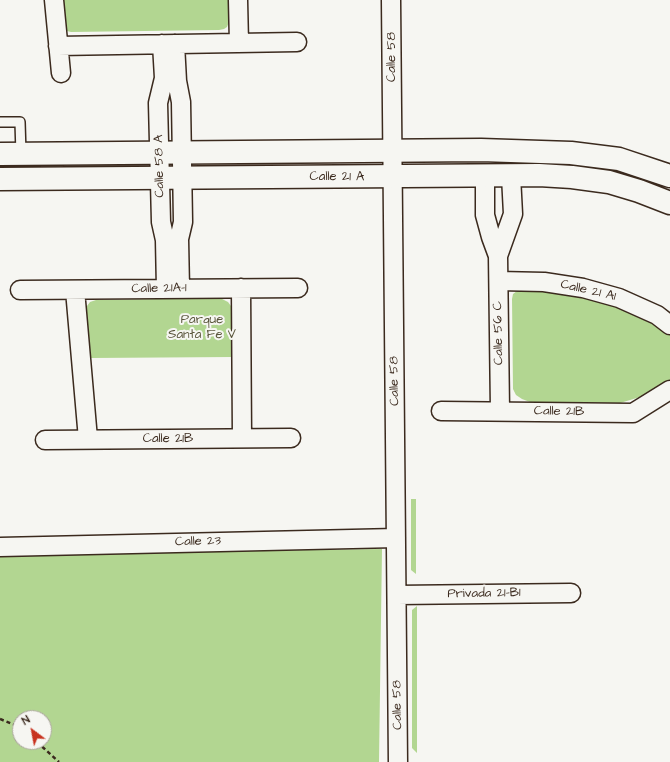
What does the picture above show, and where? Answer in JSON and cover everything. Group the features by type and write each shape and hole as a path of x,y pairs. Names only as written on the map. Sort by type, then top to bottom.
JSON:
{"main road":[{"name":"Calle 21 A","path":"10,154 481,150 571,152 619,159 670,176"},
{"name":"Calle 21 A","path":"0,179 393,176 572,177 609,182 640,191 670,203"}],"street":[{"path":"54,0 61,73"},
{"path":"238,0 239,43"},
{"name":"Calle 58","path":"391,0 398,762"},
{"path":"58,46 297,42"},
{"name":"Calle 58 A","path":"169,44 181,102 182,153 183,222 179,239 173,289"},
{"name":"Calle 58 A","path":"169,44 164,78 158,103 161,222 173,289"},
{"name":"Calle 56 C","path":"484,176 485,215 490,237 498,256"},
{"name":"Calle 56 C","path":"500,411 498,256 513,214 511,176"},
{"name":"Calle 21 A1","path":"498,281 544,282 583,288 619,298 657,315 670,325"},
{"path":"240,288 242,438"},
{"name":"Calle 21A-1","path":"20,290 298,288"},
{"path":"75,290 88,439"},
{"name":"Calle 21B","path":"441,410 634,413 670,390"},
{"name":"Calle 21B","path":"44,440 291,438"},
{"name":"Calle 23","path":"0,547 396,538"},
{"name":"Privada 21-B1","path":"396,595 571,593"}],"lane":[{"path":"0,122 20,122 10,154"}],"path":[{"path":"0,719 12,724"},
{"path":"46,750 59,762"}],"green space":[{"path":"60,0 229,0 229,22 227,27 219,30 71,32 64,29"},
{"path":"517,291 548,291 580,296 618,307 646,320 670,335 670,380 640,397 620,403 530,402 522,399 516,395 513,389 512,299 513,294"},
{"name":"Parque Santa Fe V","path":"220,298 228,302 231,306 232,357 91,358 85,311 90,302 96,300"},
{"path":"411,499 416,499 416,574 411,570"},
{"path":"382,549 379,762 0,762 0,554"},
{"path":"417,606 417,753 412,748 412,610"}]}
